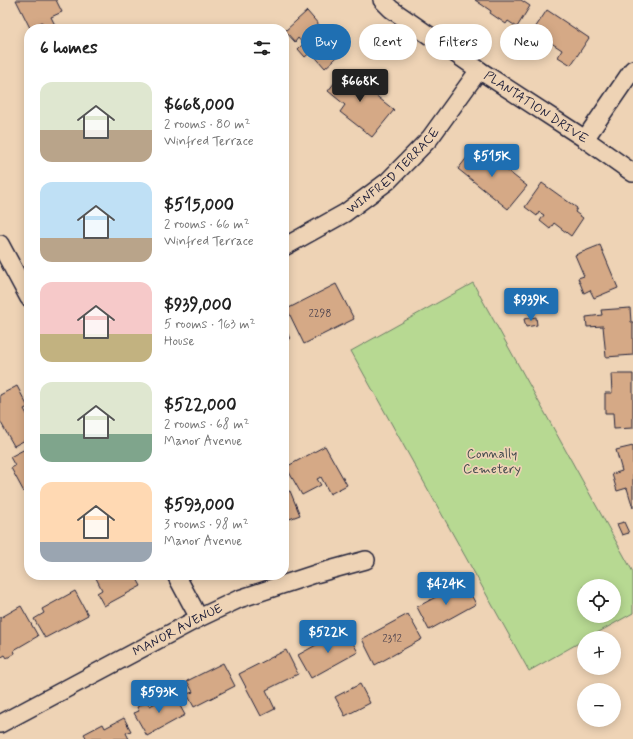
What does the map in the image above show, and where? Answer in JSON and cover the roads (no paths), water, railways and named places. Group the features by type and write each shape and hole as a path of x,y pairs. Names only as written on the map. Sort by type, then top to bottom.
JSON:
{"street":[{"name":"PLANTATION DRIVE","path":"382,0 391,9 479,70 633,173"},
{"path":"584,139 633,69"},
{"name":"WINFRED TERRACE","path":"289,244 345,213 388,181 430,138 479,70"},
{"path":"0,244 24,289"},
{"name":"MANOR AVENUE","path":"0,724 199,618 239,599 315,574 366,560"},
{"path":"179,580 199,618"}],"park label":[{"name":"Connally Cemetery","path":"492,462"}]}
